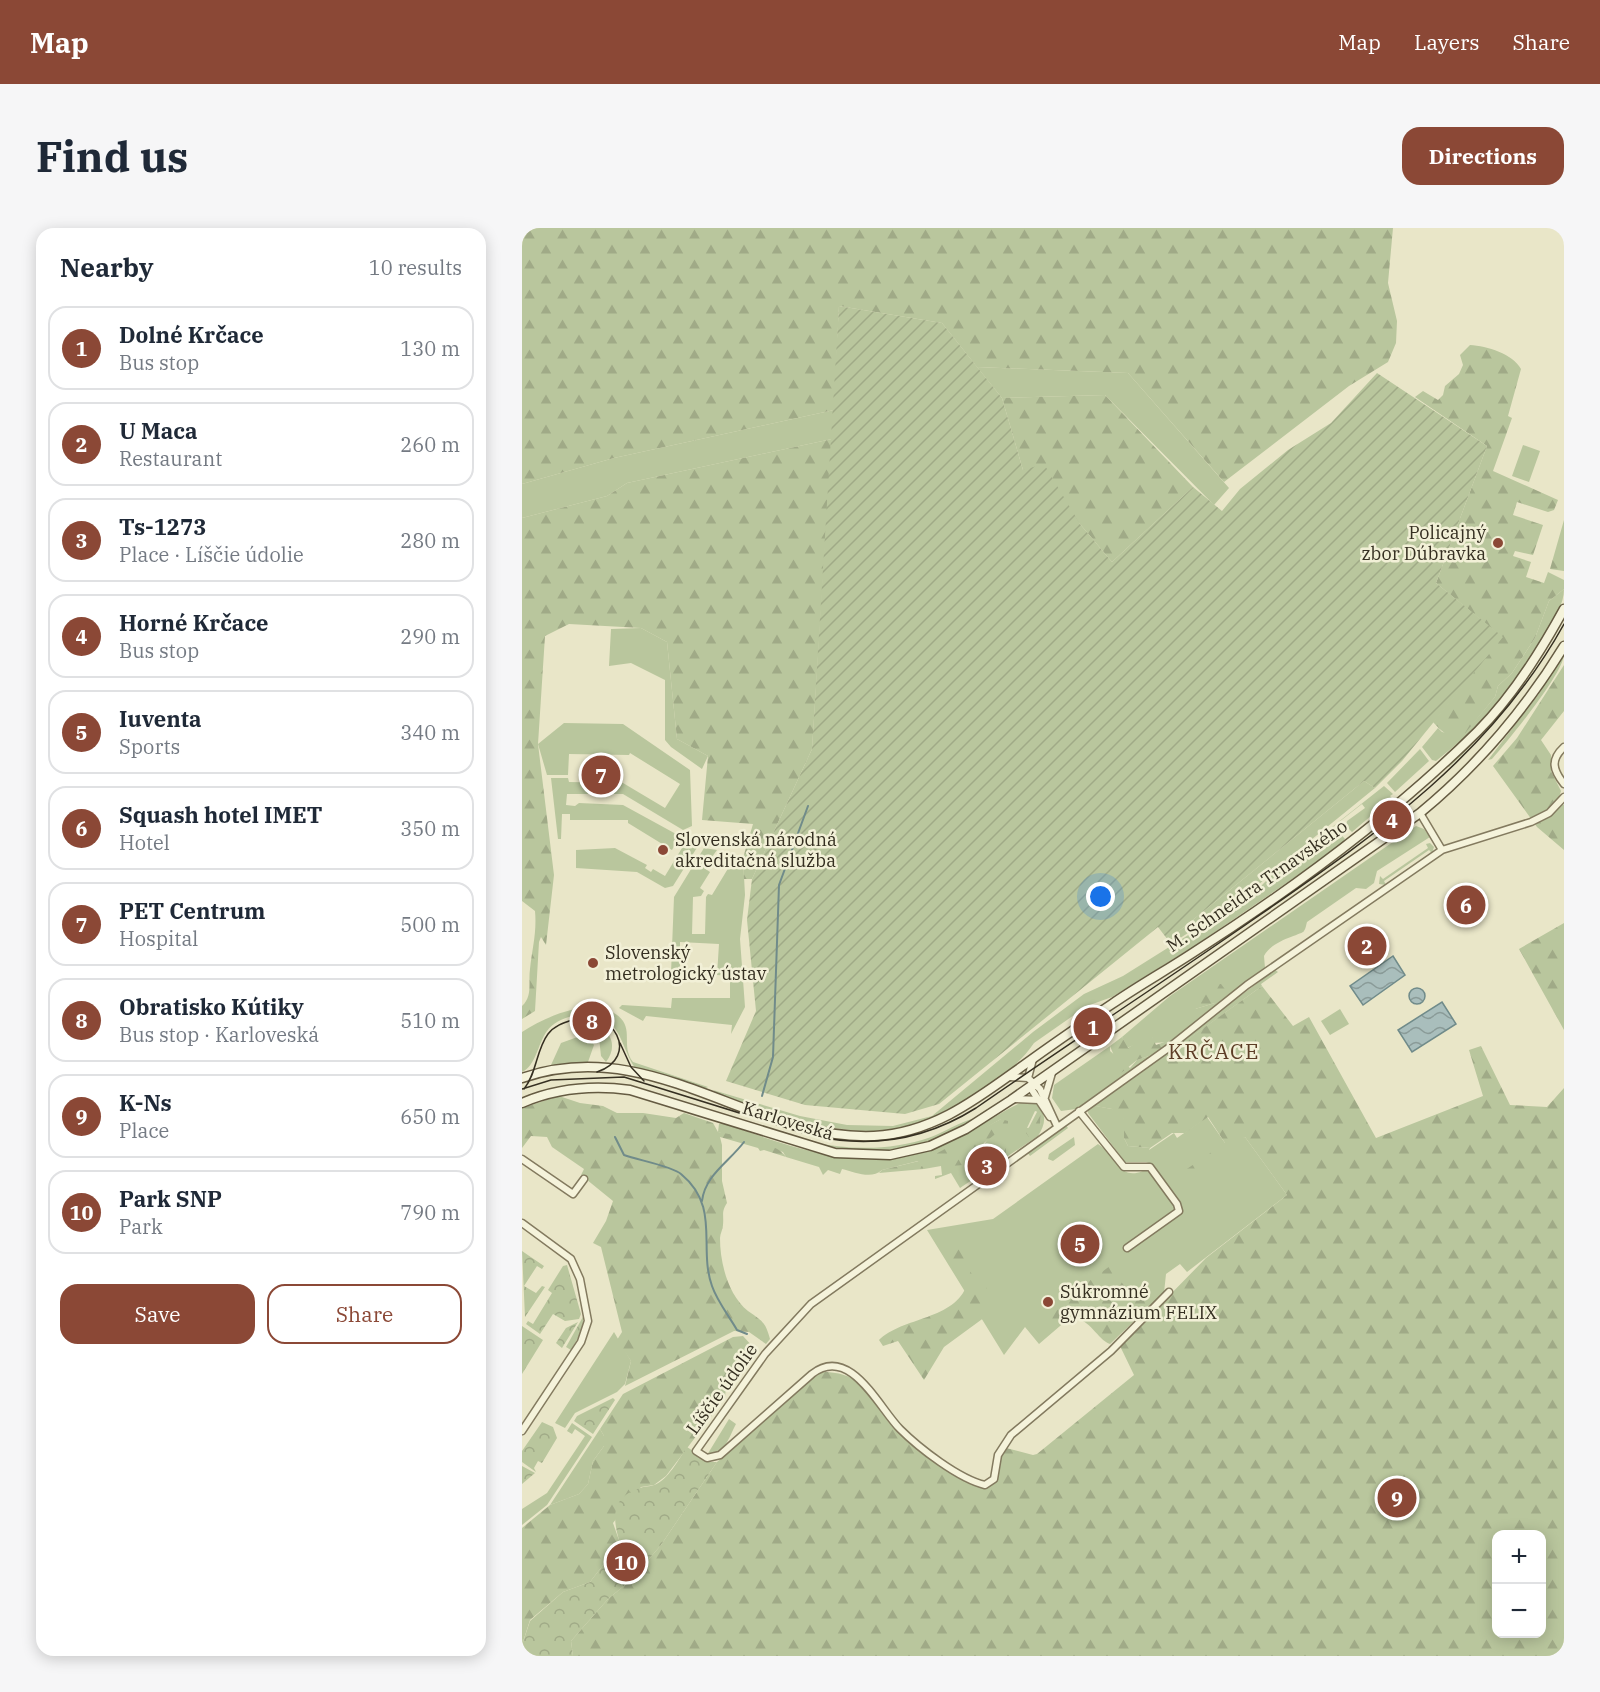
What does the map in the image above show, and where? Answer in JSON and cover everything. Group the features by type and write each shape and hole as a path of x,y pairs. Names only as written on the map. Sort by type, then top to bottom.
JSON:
{"main road":[{"name":"M. Schneidra Trnavského","path":"1009,1077 1132,990 1206,944 1369,828 1491,717 1531,665 1564,609"},
{"name":"M. Schneidra Trnavského","path":"1030,1081 1054,1070 1420,813 1460,778 1505,729 1532,695 1564,646"},
{"name":"Karloveská","path":"522,1078 574,1067 628,1070 804,1126 871,1136 904,1132 937,1121 973,1102 1009,1077"},
{"name":"Karloveská","path":"522,1103 568,1089 623,1089 672,1102 817,1149 875,1156 910,1152 966,1129 1011,1100 1030,1081"}],"street":[{"path":"1564,747 1556,755 1554,768 1564,784"},
{"name":"Líščie údolie","path":"1169,1292 1111,1351 1034,1413 1011,1435 998,1455 993,1479 985,1485 950,1467 910,1438 891,1419 863,1381 849,1372 833,1367 820,1368 812,1374 720,1455 707,1458 696,1451 765,1354 811,1304 1167,1049 1247,985 1442,850 1531,822 1549,813 1564,797"},
{"path":"1420,813 1442,850"},
{"path":"1033,1059 1030,1081 1032,1090 1041,1099 1057,1126"},
{"path":"1041,1099 1054,1070"},
{"path":"1009,1077 1030,1081"},
{"path":"1011,1100 1041,1099"},
{"path":"1079,1111 1119,1163 1129,1169 1150,1167 1177,1203 1179,1211 1127,1248"},
{"path":"522,1159 573,1194 584,1179"},
{"path":"522,1223 571,1259 580,1279 588,1321 580,1342 522,1431"}],"green space":[{"path":"522,228 1393,228 1388,283 1397,321 1396,343 1388,362 1349,386 1224,482 1128,373 977,367 942,323 839,306 834,410 614,458 522,484"},
{"path":"839,306 942,323 1002,398 1023,470 1044,464 1080,524 1112,562 1193,487 1222,511 1240,489 1288,450 1331,423 1377,373 1487,446 1436,583 1503,637 1402,761 1375,788 1364,781 1168,940 1158,927 939,1104 905,1114 805,1105 726,1081 756,1011 747,920 752,879 812,749"},
{"path":"1470,345 1484,347 1506,355 1521,369 1508,416 1512,418 1493,471 1558,500 1554,510 1548,512 1517,502 1513,515 1543,525 1533,555 1515,551 1513,556 1531,562 1526,577 1544,583 1548,572 1564,580 1564,589 1549,601 1535,638 1512,673 1498,686 1495,697 1462,737 1457,737 1446,734 1433,722 1502,637 1436,583 1487,446 1415,397 1423,391 1438,400 1443,395 1445,386 1459,374 1463,365 1460,355"},
{"path":"977,367 1128,373 1229,488 1214,505 1105,395 1002,398"},
{"path":"1105,395 1193,487 1112,562 1080,524 1023,470 1002,398"},
{"path":"834,410 832,439 627,483 607,496 522,518 522,484 614,458"},
{"path":"832,439 812,749 752,879 744,879 743,858 753,824 702,820 708,756 677,739 667,642 641,628 569,624 545,636 538,744 554,875 546,945 541,937 539,942 535,1011 522,1019 522,1006 529,993 535,911 522,901 522,518 607,496 627,483"},
{"path":"1523,445 1540,451 1529,482 1512,476"},
{"path":"1564,520 1564,571 1550,569"},
{"path":"1564,589 1556,616 1524,668 1498,702 1469,733 1436,761 1432,760 1422,747 1438,728 1442,732 1462,736 1495,697 1498,686 1512,673 1535,638 1549,601"},
{"path":"1561,625 1537,664 1506,707"},
{"path":"641,628 667,642 677,739 708,756 702,769 671,747 665,740 665,680 631,663 609,666 611,629"},
{"path":"1564,654 1555,676 1534,707 1492,759 1488,760 1538,695"},
{"path":"1564,665 1564,711 1541,740 1551,755 1551,771 1561,791 1558,801 1564,805 1564,850 1537,827 1493,766 1517,738"},
{"path":"1502,711 1482,735 1449,767 1447,765"},
{"path":"564,723 623,724 690,770 692,826 683,830 623,794 567,794 566,805 575,806 579,803 623,805 698,846 673,886 665,888 637,872 576,868 576,850 615,848 647,865 645,868 651,872 653,869 665,876 682,848 675,844 672,850 628,823 628,820 570,820 570,814 562,814 561,839 558,839 551,778 568,778 569,782 623,783 665,808 680,784 630,753 629,755 569,754 568,775 547,775 538,744"},
{"path":"1420,749 1429,761 1395,792 1387,783"},
{"path":"1364,781 1375,788 1274,870 1251,892 1171,944 1168,940"},
{"path":"1384,786 1393,794 1390,796 1392,798 1352,832 1346,826 1347,821 1365,808 1362,804 1306,848 1311,853 1336,834 1334,831 1337,830 1345,839 1339,847 1196,945 1112,997 1087,1006 1034,1043 1022,1058 1001,1077 949,1110 924,1121 899,1128 875,1131 851,1130 825,1126 732,1100 713,1090 800,1116 847,1125 893,1126 932,1116 1033,1032 1084,994 1123,976 1252,895 1275,872"},
{"path":"1416,826 1424,829 1430,837 1377,871 1374,883 1366,889 1356,888 1307,922 1302,933 1274,945 1264,956 1265,968 1171,1042 1153,1043 1152,1037 1127,1048 1122,1037 1170,996","holes":["1221,984 1215,1003 1195,1009"]},
{"path":"1430,843 1434,847 1432,853 1429,850 1384,881 1386,885 1379,884 1380,876 1383,879 1428,848 1426,844"},
{"path":"704,848 717,850 704,868 710,872 700,888 704,891 701,896 693,897 692,934 705,934 706,897 708,894 712,895 735,857 743,858 745,895 740,939 745,1007 731,1034 732,1025 646,1016 643,1021 619,1008 622,1005 671,1008 672,998 730,998 730,976 717,975 719,944 680,942 680,973 671,973 674,897"},
{"path":"1564,923 1564,1030 1519,949"},
{"path":"1275,970 1278,972 1261,984 1262,986 1096,1106 1112,1109 1124,1119 1124,1138 1128,1146 1150,1148 1149,1150 1174,1133 1177,1138 1207,1117 1225,1143 1245,1137 1287,1195 1187,1272 1180,1264 1166,1274 1164,1293 1148,1310 1145,1311 1154,1302 1130,1299 1058,1308 1067,1320 1039,1344 1025,1327 1004,1355 927,1230 993,1219 1098,1144 1126,1172 1142,1171 1154,1165 1146,1162 1125,1162 1088,1113 1088,1109"},
{"path":"1214,984 1221,984 1227,992 1226,997 1195,1009 1189,1006 1191,1002"},
{"path":"1262,986 1293,1026 1309,1017 1376,1138 1483,1096 1469,1050 1481,1046 1510,1105 1547,1107 1564,1088 1564,1656 573,1656 571,1641 608,1599 631,1580 661,1545 717,1462 819,1372 836,1373 859,1383 890,1424 910,1443 940,1464 982,1488 989,1485 996,1477 1002,1454 1006,1448 1037,1454 1134,1375 1120,1346 1206,1258 1287,1195 1245,1137 1180,1179 1178,1175 1225,1143 1208,1117 1185,1133 1172,1133 1150,1148 1128,1146 1124,1138 1124,1119 1114,1118 1112,1109 1095,1106"},
{"path":"597,1006 611,1012 625,1024 627,1046 633,1062 708,1087 704,1089 635,1068 613,1026 606,1020 589,1015 570,1017 553,1025 544,1036 531,1065 522,1072 522,1032 558,1014"},
{"path":"1340,1009 1349,1024 1330,1035 1321,1021"},
{"path":"587,1024 587,1028 602,1033 603,1028 611,1040 612,1049 606,1062 601,1056 599,1038 585,1028"},
{"path":"1150,1032 1156,1045 1170,1040 1171,1042 1155,1054 1137,1060 1121,1073 1110,1046 1122,1037 1128,1048 1137,1042 1136,1039"},
{"path":"583,1035 589,1038 594,1045 588,1062 551,1065 561,1043"},
{"path":"1110,1046 1110,1051 1130,1068 1137,1060 1155,1054 1076,1109 1061,1111 1052,1098 1054,1085"},
{"path":"559,1096 580,1103 603,1106 617,1113 643,1113 676,1118 684,1113 713,1123 718,1132 765,1143 786,1157 720,1137 722,1181 727,1203 723,1211 720,1238 726,1278 741,1304 765,1325 770,1339 766,1344 749,1332 734,1331 625,1386 631,1361 617,1340 622,1332 601,1247 593,1243 606,1221 613,1201 581,1175 584,1169 552,1147 547,1137 531,1136 522,1148 522,1108"},
{"path":"1022,1102 1036,1103 1044,1115 1043,1127 1038,1136 960,1188 951,1173 935,1179 935,1176 942,1175 941,1166 924,1169 918,1161 873,1174 842,1169 840,1174 828,1170 823,1175 819,1167 786,1157 783,1152 718,1132 719,1124 722,1123 803,1149 830,1155 857,1159 885,1159 913,1155 941,1146","holes":["1035,1111 1041,1113 1040,1126 1027,1128","1001,1119 972,1163 956,1145"]},
{"path":"1038,1110 1041,1113 1040,1126 1029,1137 1026,1133"},
{"path":"972,1119 936,1140 895,1150 852,1150 811,1142 856,1148 901,1145 931,1137"},
{"path":"1001,1119 1008,1121 1008,1124 984,1143 972,1163 951,1166 930,1161 930,1157"},
{"path":"1065,1124 1068,1128 1030,1156 1027,1152"},
{"path":"1074,1137 1075,1145 1053,1161 1048,1159 1049,1154"},
{"path":"1002,1138 1006,1140 1006,1153 980,1165 989,1147"},
{"path":"919,1161 924,1169 879,1173 882,1170"},
{"path":"953,1242 968,1258 967,1266 973,1276 982,1277 986,1282 988,1306 985,1317 944,1347 924,1380 898,1341 883,1346 879,1340 889,1332 952,1305 961,1296 967,1284 948,1261 945,1251"},
{"path":"522,1251 544,1266 542,1269 537,1266 524,1286 536,1293 542,1286 545,1287 525,1317"},
{"path":"567,1265 581,1314 579,1319 565,1321 553,1314 540,1334 526,1324 528,1321 533,1324 552,1293 548,1290 563,1266"},
{"path":"1110,1266 1130,1294 1146,1283 1154,1302 1110,1344 1087,1324 1076,1319 1050,1325 1048,1319 1056,1310 1055,1306"},
{"path":"584,1315 582,1331 571,1350 566,1347"},
{"path":"578,1322 562,1348 556,1343 566,1328"},
{"path":"522,1326 543,1340 522,1374"},
{"path":"614,1332 631,1361 625,1384 617,1392 575,1413 565,1428 555,1423"},
{"path":"743,1336 754,1348 753,1355 747,1365 726,1386 725,1398 666,1476 654,1485 641,1487 613,1523 620,1543 590,1582 563,1592 530,1620 522,1645 522,1528 550,1505 579,1494 588,1484 593,1461 604,1446 604,1436 600,1429 623,1394 733,1337"},
{"path":"613,1398 615,1400 593,1434 574,1421 577,1416"},
{"path":"729,1419 736,1424 726,1444 713,1454 707,1455"},
{"path":"542,1422 553,1427 557,1438 542,1463 538,1461 534,1468 536,1472 522,1462 522,1451"},
{"path":"572,1423 592,1437 547,1505 522,1525 522,1509 547,1493 585,1436 575,1429 572,1434 567,1431"},
{"path":"600,1429 604,1436 604,1446 593,1461 588,1484 579,1494 550,1505"},
{"path":"687,1447 710,1462 717,1462 661,1545 631,1580 608,1599 571,1641 573,1656 522,1656 522,1645 530,1621 563,1592 590,1582 620,1543 615,1517 619,1503 630,1492 654,1485 664,1479"},
{"path":"522,1466 535,1473 522,1484"}],"water":[{"path":"1393,956 1405,975 1363,1005 1350,986"},
{"path":"1417,988 1423,990 1425,996 1423,1002 1417,1004 1411,1002 1409,996 1411,990"},
{"path":"1442,1002 1456,1024 1412,1052 1398,1030"}],"waterway":[{"path":"762,1096 773,1057 779,885 808,806"},
{"path":"615,1137 624,1155 676,1171 693,1187 701,1200 705,1214 708,1271 712,1286 737,1330 747,1334"},
{"path":"702,1201 713,1176 744,1142"}],"tram line":[{"path":"522,1089 551,1080 624,1077 810,1135 832,1139 854,1141 896,1139 937,1128 976,1108 1299,888 1386,824 1427,790 1502,714 1535,671 1564,624"},
{"path":"524,1089 532,1076 541,1047 548,1034 556,1027 572,1020 587,1018 600,1020 610,1026 617,1035 620,1045 618,1056 610,1065 597,1072"},
{"path":"620,1043 631,1067 644,1081"}],"place":[{"name":"Policajný zbor Dúbravka","path":"1498,543"},
{"name":"PET Centrum","path":"601,775"},
{"name":"Horné Krčace","path":"1392,820"},
{"name":"Slovenská národná akreditačná služba","path":"663,850"},
{"name":"Squash hotel IMET","path":"1466,905"},
{"name":"U Maca","path":"1367,946"},
{"name":"Slovenský metrologický ústav","path":"593,963"},
{"name":"Obratisko Kútiky","path":"592,1021"},
{"name":"Dolné Krčace","path":"1093,1027"},
{"name":"Ts-1273","path":"987,1166"},
{"name":"Iuventa","path":"1080,1244"},
{"name":"Súkromné gymnázium FELIX","path":"1048,1302"},
{"name":"K-Ns","path":"1397,1498"},
{"name":"Park SNP","path":"626,1562"}],"district":[{"name":"KRČACE","path":"1214,1052"}]}
